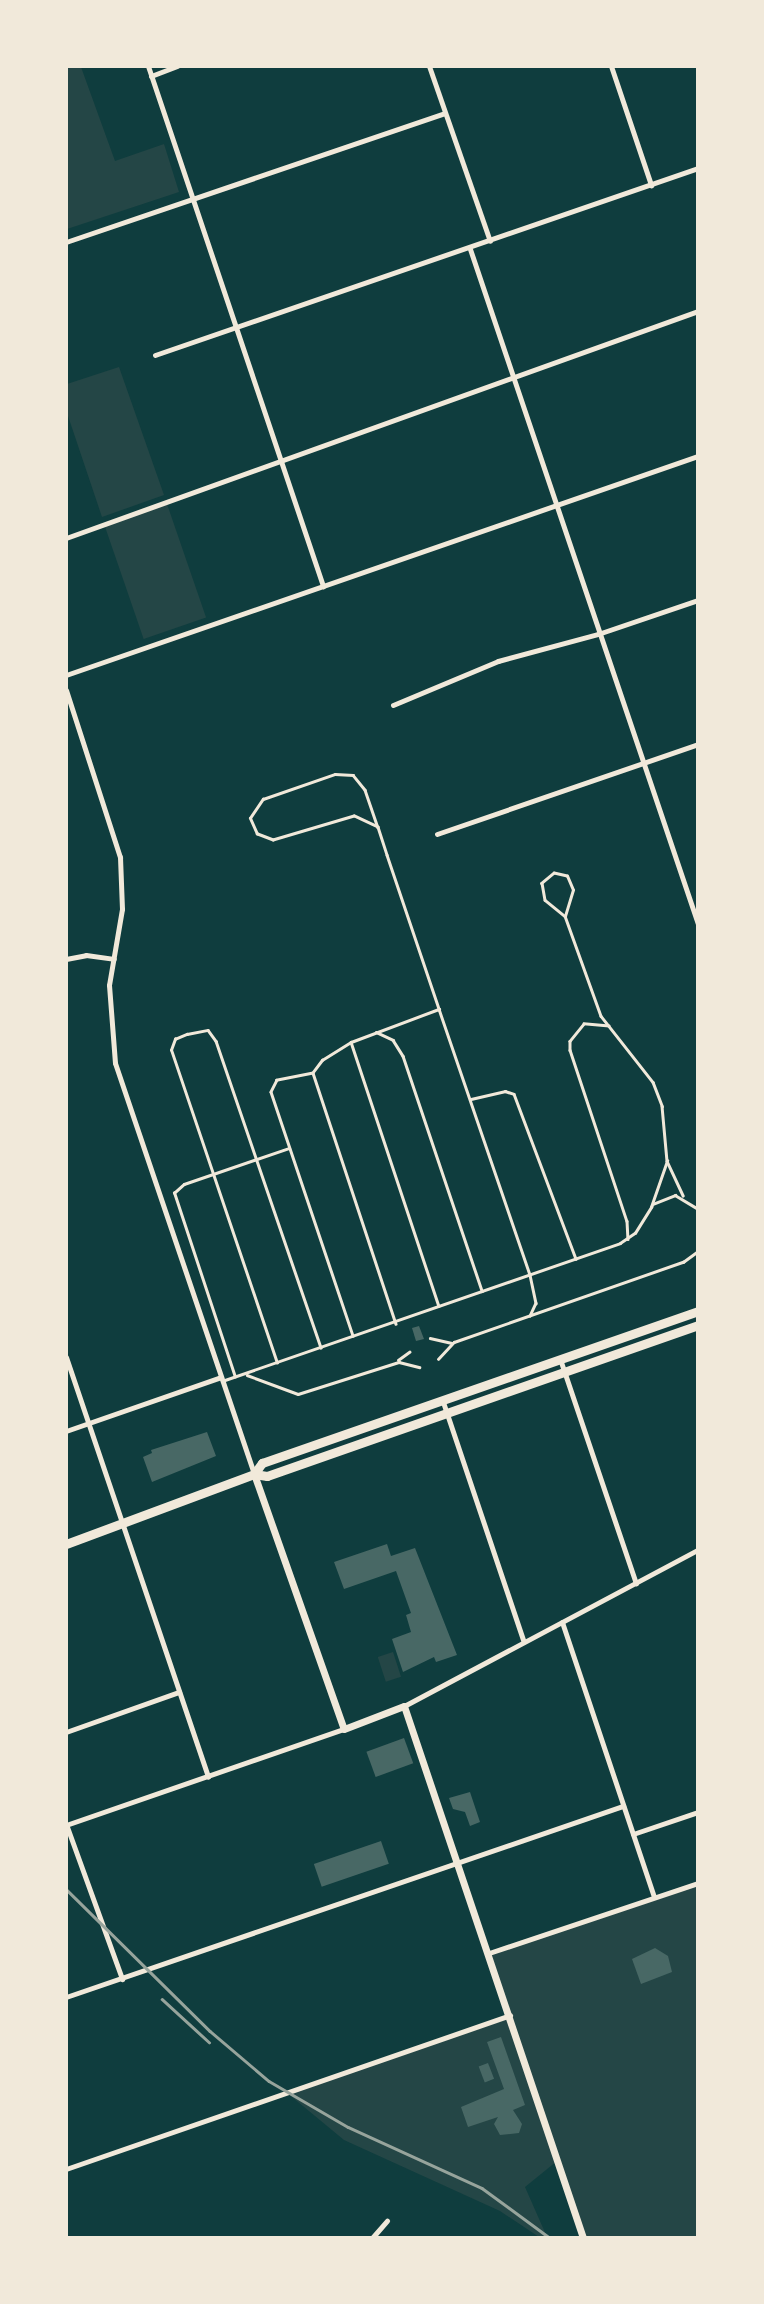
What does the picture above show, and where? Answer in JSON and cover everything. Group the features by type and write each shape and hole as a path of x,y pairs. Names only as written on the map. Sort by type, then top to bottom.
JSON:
{"main road":[{"path":"254,1474 262,1463 698,1311"},
{"path":"66,1544 254,1474 267,1476 698,1325"}],"street":[{"path":"148,66 323,586"},
{"path":"151,76 177,66"},
{"path":"429,66 490,241"},
{"path":"611,66 651,185"},
{"path":"66,242 445,113"},
{"path":"155,355 234,326 470,249 698,168"},
{"path":"470,249 698,924"},
{"path":"66,538 698,311"},
{"path":"66,675 698,456"},
{"path":"393,705 498,661 598,634 698,600"},
{"path":"66,690 120,857 122,909 109,1012 114,1063 344,1729"},
{"path":"437,834 698,744"},
{"path":"66,959 86,954 114,959"},
{"path":"66,1357 208,1777"},
{"path":"560,1359 636,1583"},
{"path":"66,1432 221,1379"},
{"path":"442,1399 524,1642"},
{"path":"121,1979 67,1825 404,1706 698,1550"},
{"path":"562,1622 654,1897"},
{"path":"66,1732 179,1692"},
{"path":"404,1706 583,2238"},
{"path":"66,1997 460,1866 623,1806"},
{"path":"633,1834 698,1812"},
{"path":"489,1953 698,1883"},
{"path":"66,2169 510,2015"},
{"path":"372,2238 387,2221"}],"lane":[{"path":"378,827 354,816 273,840 257,834 250,818 255,807 271,795 344,772 362,783 378,827 530,1275 536,1303 530,1316"},
{"path":"565,916 573,890 567,876 554,873 542,883 542,891 565,916 595,1005 642,1064 658,1094 667,1161 683,1196 698,1209"},
{"path":"313,1073 322,1060 351,1042 439,1009"},
{"path":"610,1026 584,1024 570,1041 570,1050 627,1221 628,1239"},
{"path":"277,1363 172,1050 175,1039 187,1034 201,1030 212,1034 321,1348"},
{"path":"376,1032 393,1040 403,1056 482,1291"},
{"path":"351,1042 439,1306"},
{"path":"313,1073 297,1073 272,1085 272,1099 353,1336"},
{"path":"313,1073 396,1323"},
{"path":"470,1100 505,1091 514,1094 576,1259"},
{"path":"235,1377 175,1201 177,1188 289,1148"},
{"path":"651,1207 667,1161"},
{"path":"221,1379 245,1374 396,1323 628,1239 651,1207 665,1196 683,1196"},
{"path":"438,1359 454,1342 683,1262 698,1251"},
{"path":"430,1338 454,1342"},
{"path":"389,1364 409,1352"},
{"path":"245,1374 298,1394 389,1364 407,1362 419,1367"}],"shaded area":[{"path":"66,67 81,67 115,161 164,144 179,192 67,229"},
{"path":"119,367 164,495 102,517 67,413 67,384"},
{"path":"167,504 206,617 144,639 105,525"},
{"path":"393,1652 401,1677 386,1682 378,1657"},
{"path":"697,1884 697,2237 582,2237 557,2161 525,2187 547,2237 539,2237 500,2211 344,2140 286,2092 509,2015 489,1953"}],"building":[{"path":"419,1326 424,1339 416,1341 412,1328"},
{"path":"207,1432 216,1456 152,1482 143,1457 152,1453 151,1450"},
{"path":"387,1544 391,1556 415,1548 457,1655 436,1662 434,1657 403,1672 392,1639 411,1632 406,1615 411,1613 396,1571 344,1589 334,1562"},
{"path":"404,1738 413,1763 376,1777 366,1752"},
{"path":"470,1792 480,1822 470,1826 465,1812 453,1809 449,1798"},
{"path":"381,1841 389,1864 322,1887 314,1864"},
{"path":"655,1948 668,1956 672,1972 641,1984 632,1959"},
{"path":"501,2037 525,2105 513,2110 522,2124 519,2133 500,2135 494,2124 498,2117 468,2127 461,2107 504,2089 487,2042"},
{"path":"488,2063 494,2079 485,2082 479,2067"}],"railway":[{"path":"66,1889 210,2031 269,2081 348,2127 482,2188 550,2238"},
{"path":"162,1999 209,2042"}]}
